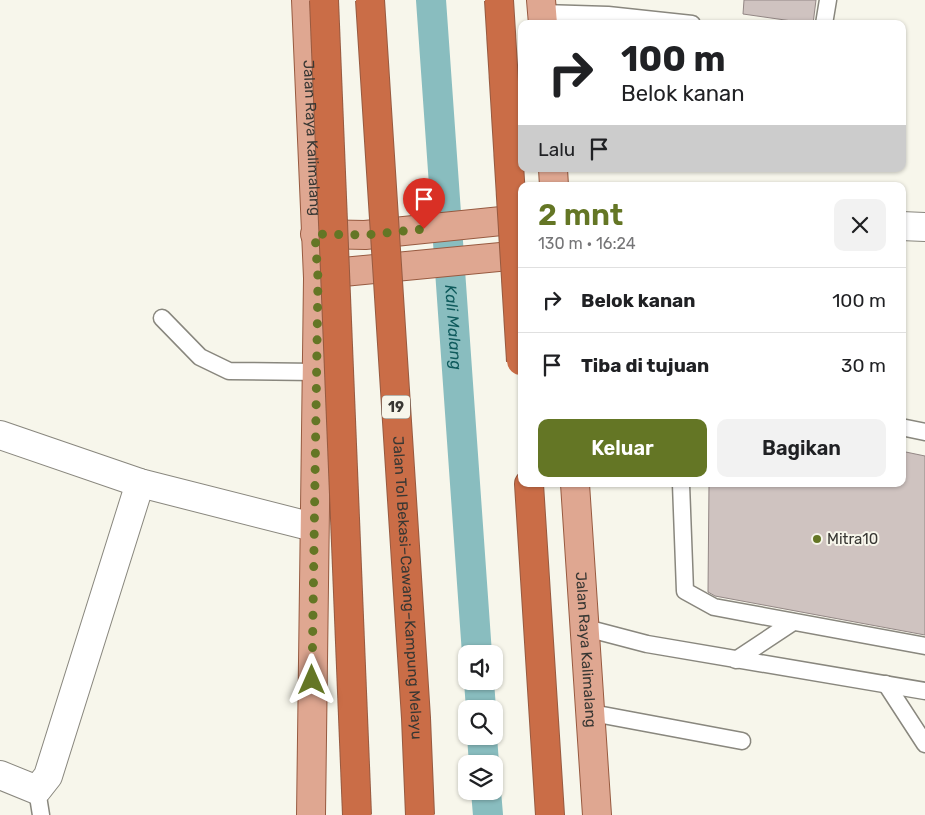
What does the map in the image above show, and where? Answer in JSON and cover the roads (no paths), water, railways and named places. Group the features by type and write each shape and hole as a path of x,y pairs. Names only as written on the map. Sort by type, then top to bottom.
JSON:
{"highway":[{"path":"324,0 357,815"},
{"name":"Jalan Tol Bekasi–Cawang–Kampung Melayu","path":"370,0 416,718 420,815"},
{"path":"499,0 518,312"},
{"path":"529,487 550,815"}],"main road":[{"name":"Jalan Raya Kalimalang","path":"306,0 318,278 313,527 311,815"},
{"path":"315,234 365,235 518,219"},
{"path":"318,278 344,272 518,255"},
{"name":"Jalan Raya Kalimalang","path":"575,487 592,713 597,815"}],"street":[{"path":"906,226 925,228"},
{"path":"0,435 140,483 313,527"},
{"path":"0,776 39,803 140,483"}],"lane":[{"path":"825,20 828,0"},
{"path":"542,12 608,7 672,20"},
{"path":"162,318 200,357 228,371 317,372"},
{"path":"906,428 925,432"},
{"path":"681,487 686,591 714,608 925,646"},
{"path":"736,660 793,622"},
{"path":"586,628 647,644 925,691"},
{"path":"886,684 925,744"},
{"path":"592,713 742,741"}],"waterway":[{"name":"Kali Malang","path":"431,0 476,645"},
{"name":"Kali Malang","path":"480,690 480,700"},
{"name":"Kali Malang","path":"483,745 483,755"},
{"name":"Kali Malang","path":"487,800 488,815"}],"place":[{"name":"Mitra10","path":"817,539"}]}
